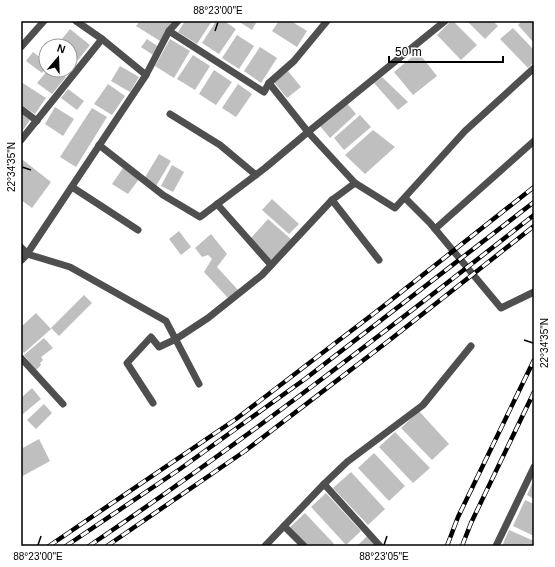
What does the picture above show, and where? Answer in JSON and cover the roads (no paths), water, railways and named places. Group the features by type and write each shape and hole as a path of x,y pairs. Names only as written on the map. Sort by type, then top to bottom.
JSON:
{"street":[{"path":"21,248 27,254 21,260"}],"lane":[{"path":"21,47 44,21"},
{"path":"76,21 102,39 146,75"},
{"path":"178,21 169,32 146,75 27,254 70,268 166,321 199,384"},
{"path":"169,32 264,92 269,83 294,61 327,21"},
{"path":"100,145 163,195 200,217 256,175 445,21"},
{"path":"21,140 102,39"},
{"path":"269,83 308,132 356,183 395,208 465,131 534,68"},
{"path":"21,109 37,121"},
{"path":"170,114 220,145 256,175"},
{"path":"435,229 534,142"},
{"path":"153,404 127,363 151,337 159,347 176,339 208,318 262,275 332,200 356,183"},
{"path":"72,187 138,230"},
{"path":"405,198 435,229 501,308 534,292"},
{"path":"332,200 379,260"},
{"path":"217,204 272,265"},
{"path":"265,546 347,462 423,405 472,346"},
{"path":"21,358 62,404"},
{"path":"496,546 534,467"},
{"path":"324,484 380,546"},
{"path":"284,526 304,546"}],"railway":[{"path":"49,546 236,419 381,308 534,187"},
{"path":"66,546 180,469 305,379 534,202"},
{"path":"89,546 259,426 534,215"},
{"path":"107,546 245,451 391,339 534,226"},
{"path":"447,546 458,517 534,360"},
{"path":"462,546 471,523 534,392"}]}
